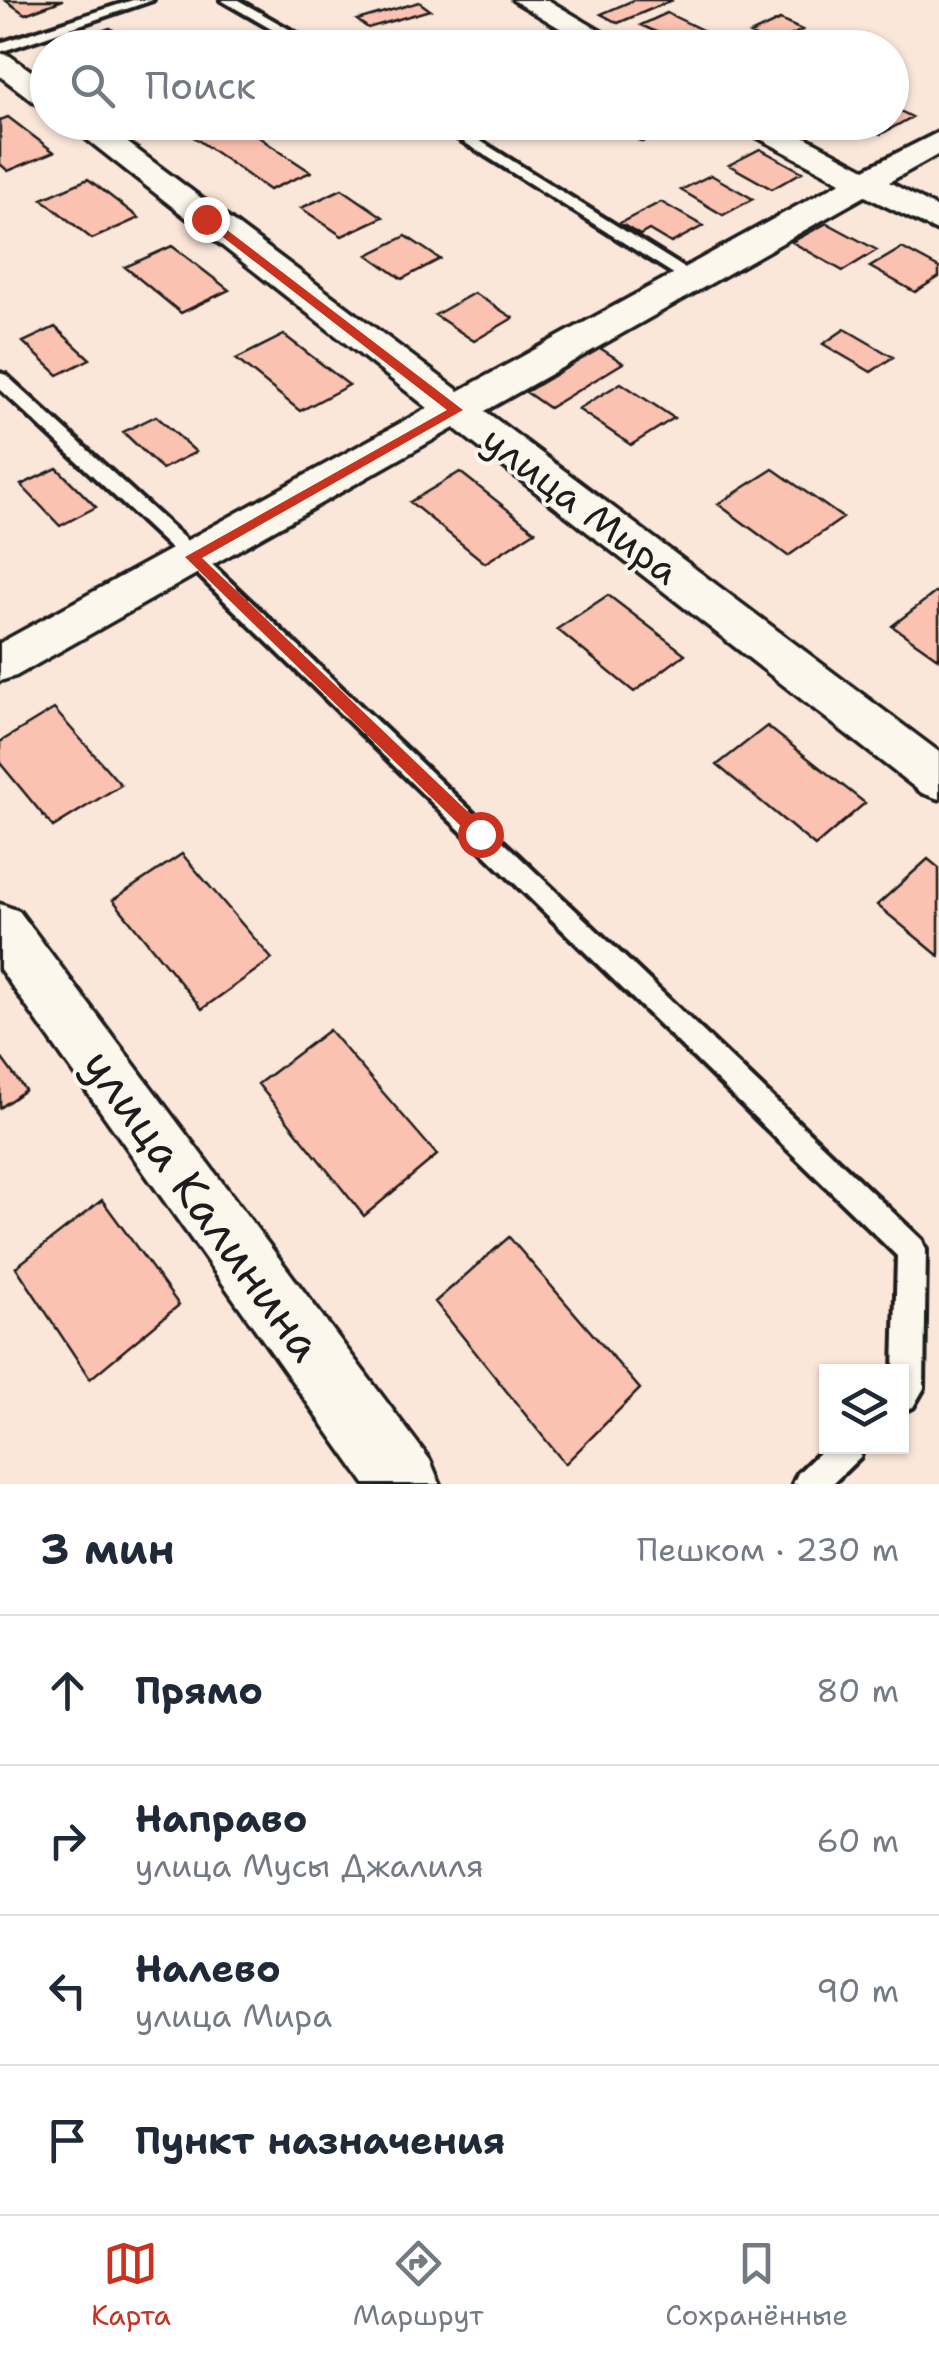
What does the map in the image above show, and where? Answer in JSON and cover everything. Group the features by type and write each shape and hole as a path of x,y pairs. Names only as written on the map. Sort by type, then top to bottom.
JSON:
{"street":[{"path":"527,0 582,30"},
{"path":"0,62 30,84"},
{"name":"улица Мира","path":"104,140 939,779"},
{"path":"787,140 939,222"},
{"path":"0,664 939,141"},
{"name":"улица Калинина","path":"0,927 406,1484"}],"lane":[{"path":"55,30 146,0"},
{"path":"228,0 282,30"},
{"path":"0,48 30,38"},
{"path":"469,140 694,279"},
{"path":"0,379 192,557 912,1250 909,1388"},
{"path":"809,1484 840,1454"}],"building":[{"path":"5,0 63,0 25,14"},
{"path":"634,0 673,0 618,23 601,14"},
{"path":"419,2 430,10 368,28 357,20"},
{"path":"667,13 702,30 652,30 641,25"},
{"path":"780,20 802,30 759,30"},
{"path":"8,117 30,134 30,140 38,140 54,152 8,171 0,164 0,120"},
{"path":"198,140 263,140 311,172 269,190"},
{"path":"760,149 802,172 772,189 729,165"},
{"path":"711,175 753,199 723,215 681,190"},
{"path":"88,179 139,218 92,239 42,199"},
{"path":"342,189 383,217 342,236 301,208"},
{"path":"661,202 703,226 671,243 649,230 640,235 620,223"},
{"path":"827,223 877,250 843,271 792,242"},
{"path":"406,236 440,259 402,279 368,255"},
{"path":"172,246 229,290 181,313 125,267"},
{"path":"902,248 939,268 939,277 915,292 870,267"},
{"path":"474,293 513,318 474,341 435,315"},
{"path":"55,327 90,359 58,375 23,342"},
{"path":"845,329 893,357 871,372 823,344"},
{"path":"284,335 349,385 300,411 236,359"},
{"path":"600,348 623,363 549,408 526,392"},
{"path":"621,383 674,418 631,445 578,409"},
{"path":"156,416 196,452 162,469 123,432"},
{"path":"57,468 96,507 60,526 21,485"},
{"path":"773,469 843,518 788,556 718,504"},
{"path":"460,472 535,531 485,563 410,502"},
{"path":"936,592 939,594 939,659 892,626"},
{"path":"608,595 685,654 634,692 557,629"},
{"path":"54,709 121,785 53,827 0,763 0,742"},
{"path":"767,726 865,803 815,846 717,765"},
{"path":"182,854 272,959 202,1009 113,900"},
{"path":"928,859 939,868 939,956 877,905"},
{"path":"329,1030 437,1155 364,1216 258,1084"},
{"path":"0,1056 25,1090 0,1108"},
{"path":"102,1200 179,1305 90,1379 16,1267"},
{"path":"509,1237 640,1389 565,1464 435,1302"}],"route":[{"path":"206,219 456,410 192,557 480,834"}]}
